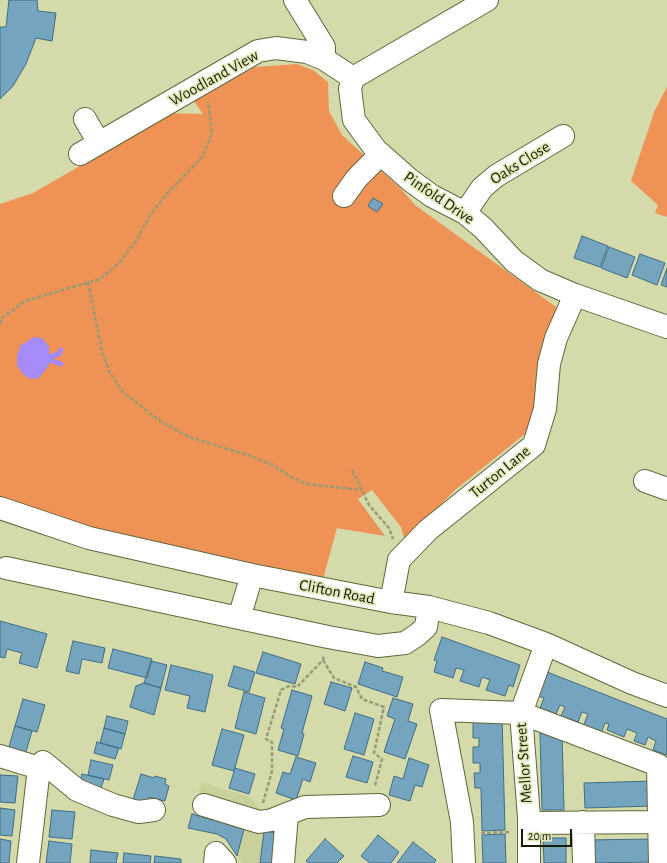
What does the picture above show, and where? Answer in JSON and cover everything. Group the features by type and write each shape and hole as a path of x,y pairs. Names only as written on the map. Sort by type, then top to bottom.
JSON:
{"street":[{"path":"353,78 487,0"},
{"path":"301,8 324,47 324,59"},
{"name":"Woodland View","path":"80,154 258,51 276,48 296,50 324,59 353,78"},
{"name":"Pinfold Drive","path":"353,78 350,89 354,120 381,154 410,180 432,196 466,213 483,228 514,262 540,280 575,295 667,327"},
{"path":"85,119 99,143"},
{"name":"Oaks Close","path":"466,213 482,188 496,176 539,142 563,136"},
{"path":"352,194 357,178 381,154"},
{"name":"Turton Lane","path":"399,560 428,530 534,445 546,409 549,364 556,338 575,295"},
{"path":"645,481 667,489"},
{"name":"Clifton Road","path":"2,515 89,538 252,575 391,602 429,607 488,623 546,644 632,683 667,696"},
{"path":"391,602 399,560"},
{"path":"6,568 328,637 378,646 404,643 418,635 426,627 429,607"},
{"path":"239,618 252,575"},
{"name":"Mellor Street","path":"529,863 529,827 521,713 546,644"},
{"path":"464,863 462,822 440,710 521,713 658,765 663,822 660,863"},
{"path":"0,756 41,765 77,790 113,805 138,812 154,810"},
{"path":"28,863 41,765"},
{"path":"204,805 259,822 272,820 305,807 379,805"},
{"path":"283,863 287,814"},
{"path":"529,827 583,822 663,822"},
{"path":"583,822 584,863"},
{"path":"215,863 216,853 225,863"}],"path":[{"path":"0,324 2,318 25,300 100,279 119,263 138,238 152,214 165,196 203,156 212,132 210,104 202,83"},
{"path":"88,282 102,352 110,373 123,392 160,421 188,437 251,456 273,465 291,477 307,484 362,490"},
{"path":"352,470 369,505 389,528 399,560"},
{"path":"259,822 272,771 272,742 266,739 281,690 289,686 297,687 324,660 328,637"},
{"path":"324,660 334,678 356,687 362,700 384,707 374,753 382,759 375,789 383,792 379,805"},
{"path":"463,833 529,827"}],"shaded area":[{"path":"297,64 313,70 328,82 329,111 342,135 401,189 415,205 559,309 537,407 525,434 455,490 405,541 401,527 372,490 358,499 385,536 337,528 323,579 104,531 11,503 0,498 0,204 33,193 106,151 166,113 203,114 194,101 255,67"},
{"path":"667,87 667,217 655,213 658,205 631,181 655,110"},
{"path":"34,337 42,338 49,347 49,365 39,378 30,379 23,374 17,366 17,356 20,346"},
{"path":"202,782 250,797 277,827 273,863 242,863 226,839 217,834 188,828"}],"building":[{"path":"9,0 37,0 38,11 56,13 52,41 36,38 26,64 13,86 0,99 0,27 6,27"},
{"path":"373,198 383,204 377,212 368,206"},
{"path":"582,236 608,246 600,267 574,258"},
{"path":"609,247 635,257 627,278 601,268"},
{"path":"640,254 665,263 657,285 632,275"},
{"path":"667,268 667,287 661,285"},
{"path":"0,621 47,634 37,668 19,663 22,653 7,649 5,658 0,657"},
{"path":"442,637 520,665 513,687 509,685 505,696 486,690 490,680 482,677 479,687 460,681 464,670 456,668 453,678 434,672 437,661 434,660"},
{"path":"73,641 105,648 102,663 82,659 79,674 66,671"},
{"path":"113,649 152,659 147,678 108,668"},
{"path":"263,652 301,664 295,684 256,673"},
{"path":"151,661 167,665 161,688 144,683"},
{"path":"365,662 383,668 382,671 403,677 397,697 358,684"},
{"path":"171,665 213,675 205,712 187,708 190,696 165,690"},
{"path":"234,666 255,672 249,692 228,686"},
{"path":"547,672 667,719 667,755 653,750 656,741 648,737 645,745 634,741 637,733 627,729 624,737 607,730 609,724 605,723 599,739 581,732 588,714 582,712 578,722 561,716 565,707 560,705 556,714 540,708 544,698 538,696"},
{"path":"331,682 352,688 345,711 324,704"},
{"path":"144,683 161,688 154,715 130,707 136,686"},
{"path":"292,690 312,696 302,733 304,734 298,756 278,750 284,729 281,728"},
{"path":"244,692 265,698 256,734 235,728"},
{"path":"393,698 413,704 408,721 417,724 405,759 384,752 395,719 387,716"},
{"path":"23,699 45,705 37,732 15,726"},
{"path":"355,713 374,719 364,755 344,749"},
{"path":"107,716 128,721 125,734 104,728"},
{"path":"502,716 505,830 482,831 481,788 475,788 474,773 480,773 480,763 473,763 473,747 479,747 479,738 473,738 473,722"},
{"path":"15,726 32,731 25,755 8,750"},
{"path":"104,728 125,734 121,749 100,743"},
{"path":"222,729 244,735 234,771 212,765"},
{"path":"562,732 564,810 542,810 540,733"},
{"path":"97,742 119,748 115,759 94,753"},
{"path":"353,756 373,762 367,783 346,777"},
{"path":"296,757 316,763 310,782 303,779 296,800 276,793 283,772 290,774"},
{"path":"409,758 429,765 422,787 415,785 410,801 389,795 394,776 403,779"},
{"path":"91,760 113,765 109,780 88,775"},
{"path":"235,768 255,774 249,794 229,788"},
{"path":"82,774 104,779 100,791 79,785"},
{"path":"141,774 154,778 155,776 166,779 165,784 169,786 165,801 149,797 146,804 133,800"},
{"path":"0,775 18,776 15,803 0,802"},
{"path":"653,781 653,806 585,808 584,783"},
{"path":"0,808 15,810 12,836 0,835"},
{"path":"52,810 75,812 72,839 49,837"},
{"path":"192,814 244,829 237,856 226,839 217,834 188,828"},
{"path":"264,831 276,833 273,863 260,863"},
{"path":"505,834 506,863 483,863 482,835"},
{"path":"378,835 399,852 391,863 370,863 361,856"},
{"path":"543,838 566,838 566,863 544,863"},
{"path":"0,839 11,841 9,863 0,863"},
{"path":"325,839 344,856 337,863 309,863 306,861"},
{"path":"654,839 654,862 585,863 585,840"},
{"path":"49,841 72,844 70,863 46,863"},
{"path":"413,842 436,860 434,863 397,863"},
{"path":"91,850 118,853 116,863 90,863"},
{"path":"124,853 151,856 150,863 123,863"},
{"path":"155,856 181,859 181,863 154,863"}],"waterway":[{"path":"49,357 59,354 61,350"},
{"path":"49,360 61,364"}]}
